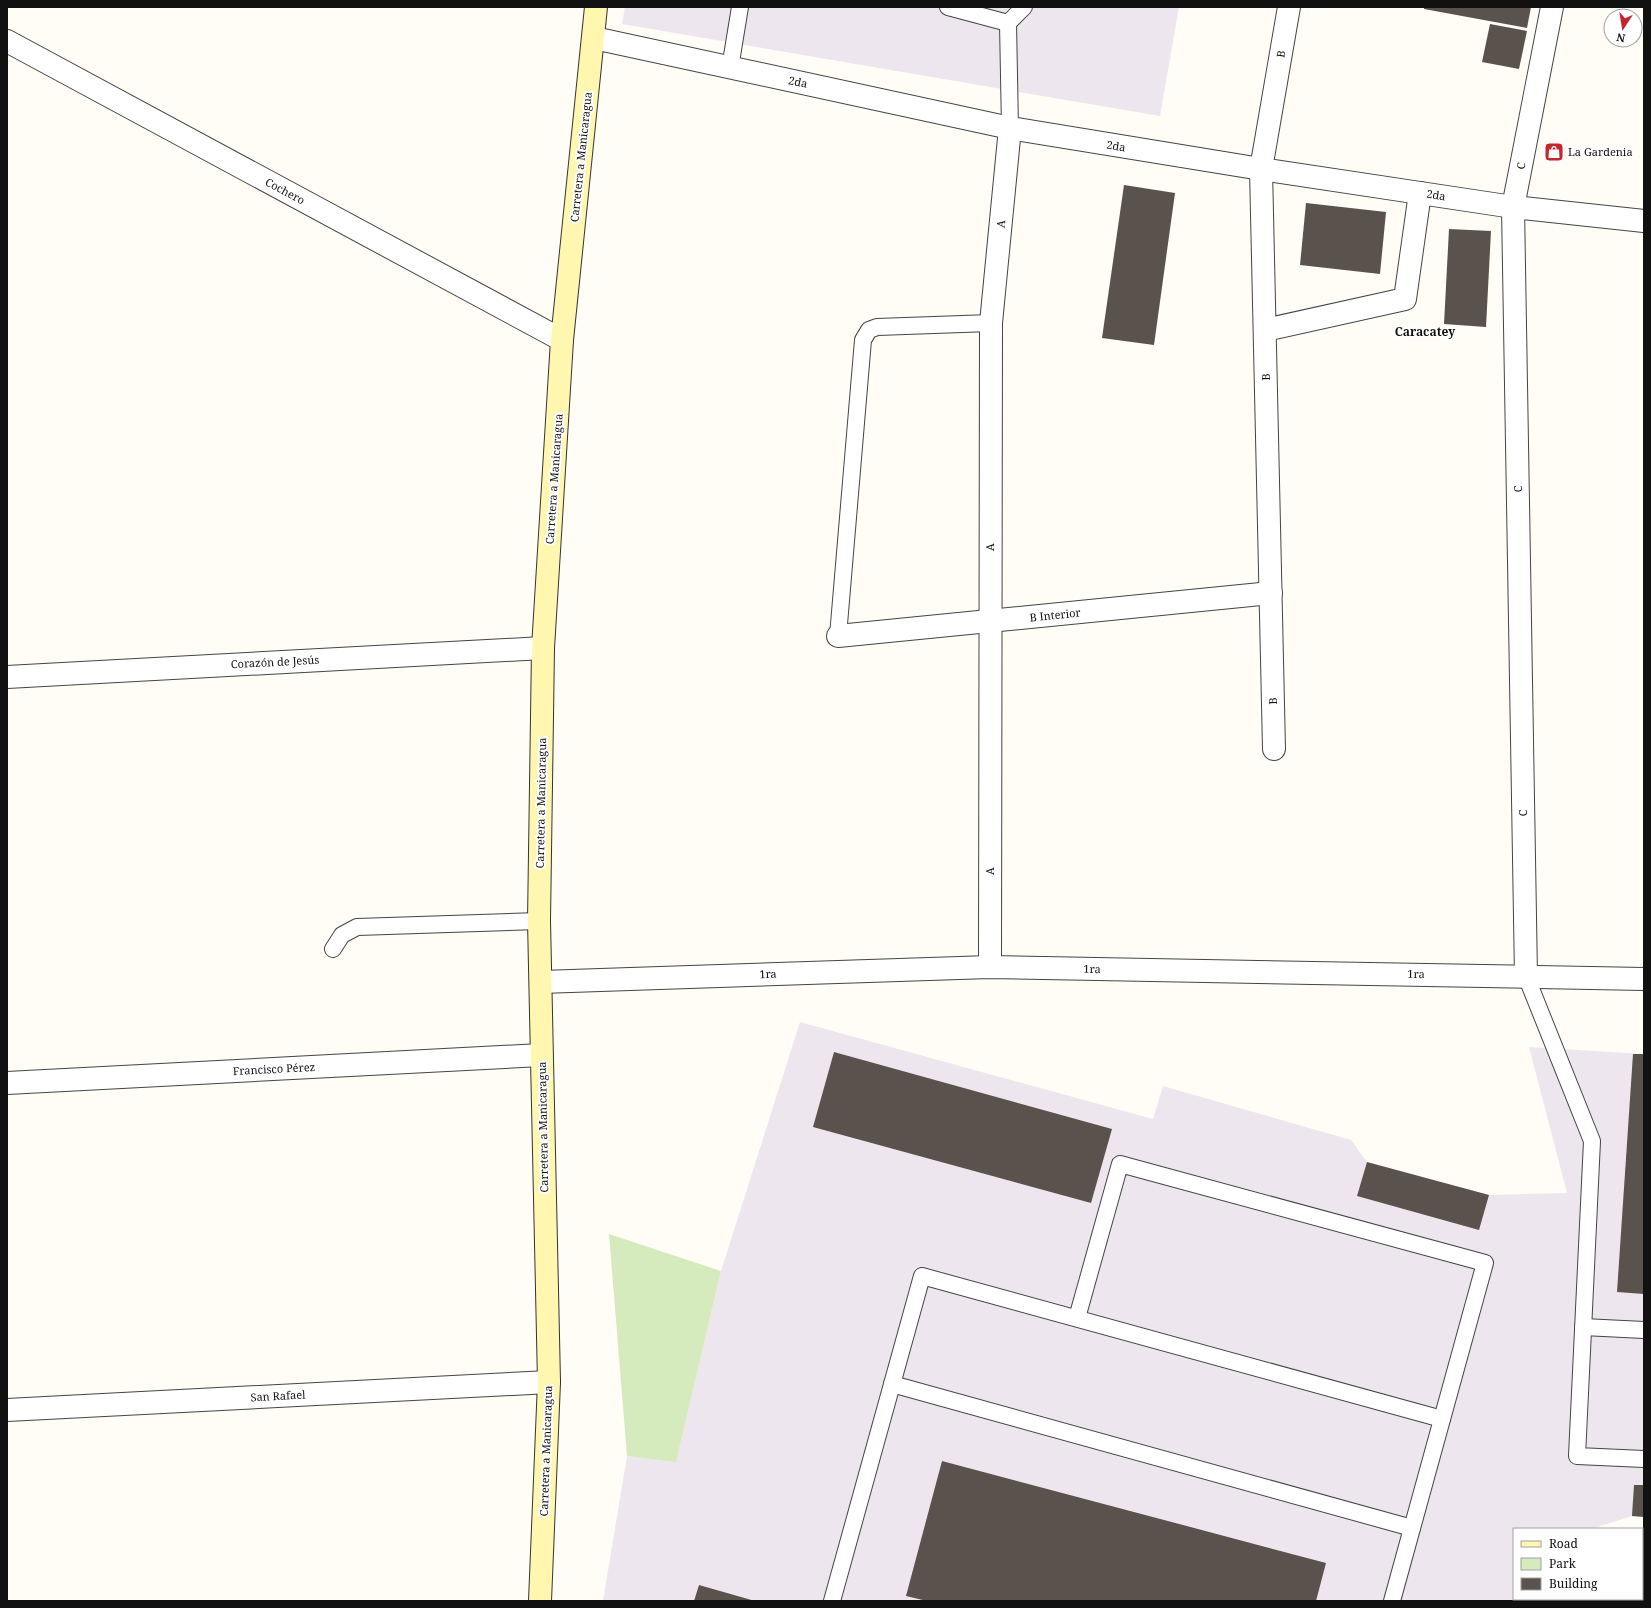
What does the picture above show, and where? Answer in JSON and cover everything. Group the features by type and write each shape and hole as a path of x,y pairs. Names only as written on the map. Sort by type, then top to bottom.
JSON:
{"main road":[{"name":"Carretera a Manicaragua","path":"540,1601 549,1382 539,920 543,648 562,340 596,7"}],"street":[{"name":"B","path":"1274,749 1261,169 1289,7"},
{"name":"C","path":"1526,976 1513,207 1552,7"},
{"name":"2da","path":"594,38 1010,128 1261,169 1513,207 1644,221"},
{"name":"Cochero","path":"7,41 562,340"},
{"name":"A","path":"990,967 991,323 1010,128"},
{"path":"1265,330 1405,299 1420,193"},
{"name":"B Interior","path":"838,636 1271,593"},
{"name":"Corazón de Jesús","path":"7,677 543,648"},
{"name":"1ra","path":"541,982 990,967 1644,978"},
{"name":"Francisco Pérez","path":"7,1083 541,1055"},
{"name":"San Rafael","path":"7,1410 549,1382"}],"lane":[{"path":"730,68 740,7"},
{"path":"948,7 1008,23"},
{"path":"1010,128 1008,23 1024,7"},
{"path":"838,636 863,340 869,330 877,327 991,323"},
{"path":"333,949 342,935 357,926 539,920"},
{"path":"1526,976 1592,1141 1577,1456 1644,1459"},
{"path":"1077,1318 1120,1164 1485,1263 1392,1601"},
{"path":"832,1601 922,1276 1442,1420"},
{"path":"1583,1327 1644,1330"},
{"path":"892,1384 1412,1528"}],"shaded area":[{"path":"625,7 1179,7 1160,116 622,24"},
{"path":"800,1022 1153,1119 1163,1086 1351,1140 1367,1162 1489,1195 1567,1193 1529,1047 1644,1054 1644,1517 1632,1516 1594,1528 1513,1528 1513,1600 1530,1601 603,1601 627,1456 676,1461 721,1271"}],"green space":[{"path":"609,1234 721,1271 676,1462 627,1456"}],"building":[{"path":"1424,7 1531,7 1527,28 1424,9"},
{"path":"1490,24 1527,31 1519,69 1482,62"},
{"path":"1124,185 1175,193 1154,345 1102,338"},
{"path":"1306,203 1386,212 1380,274 1300,265"},
{"path":"1449,229 1491,231 1486,327 1444,324"},
{"path":"834,1052 1112,1129 1091,1203 813,1127"},
{"path":"1633,1054 1644,1054 1644,1294 1617,1292"},
{"path":"1367,1162 1489,1195 1479,1230 1357,1196"},
{"path":"942,1461 1326,1563 1316,1601 927,1601 906,1596"},
{"path":"1634,1485 1644,1485 1644,1517 1632,1516"},
{"path":"699,1585 755,1601 694,1601"}],"place":[{"name":"La Gardenia","path":"1554,152"}],"district":[{"name":"Caracatey","path":"1425,332"}]}
